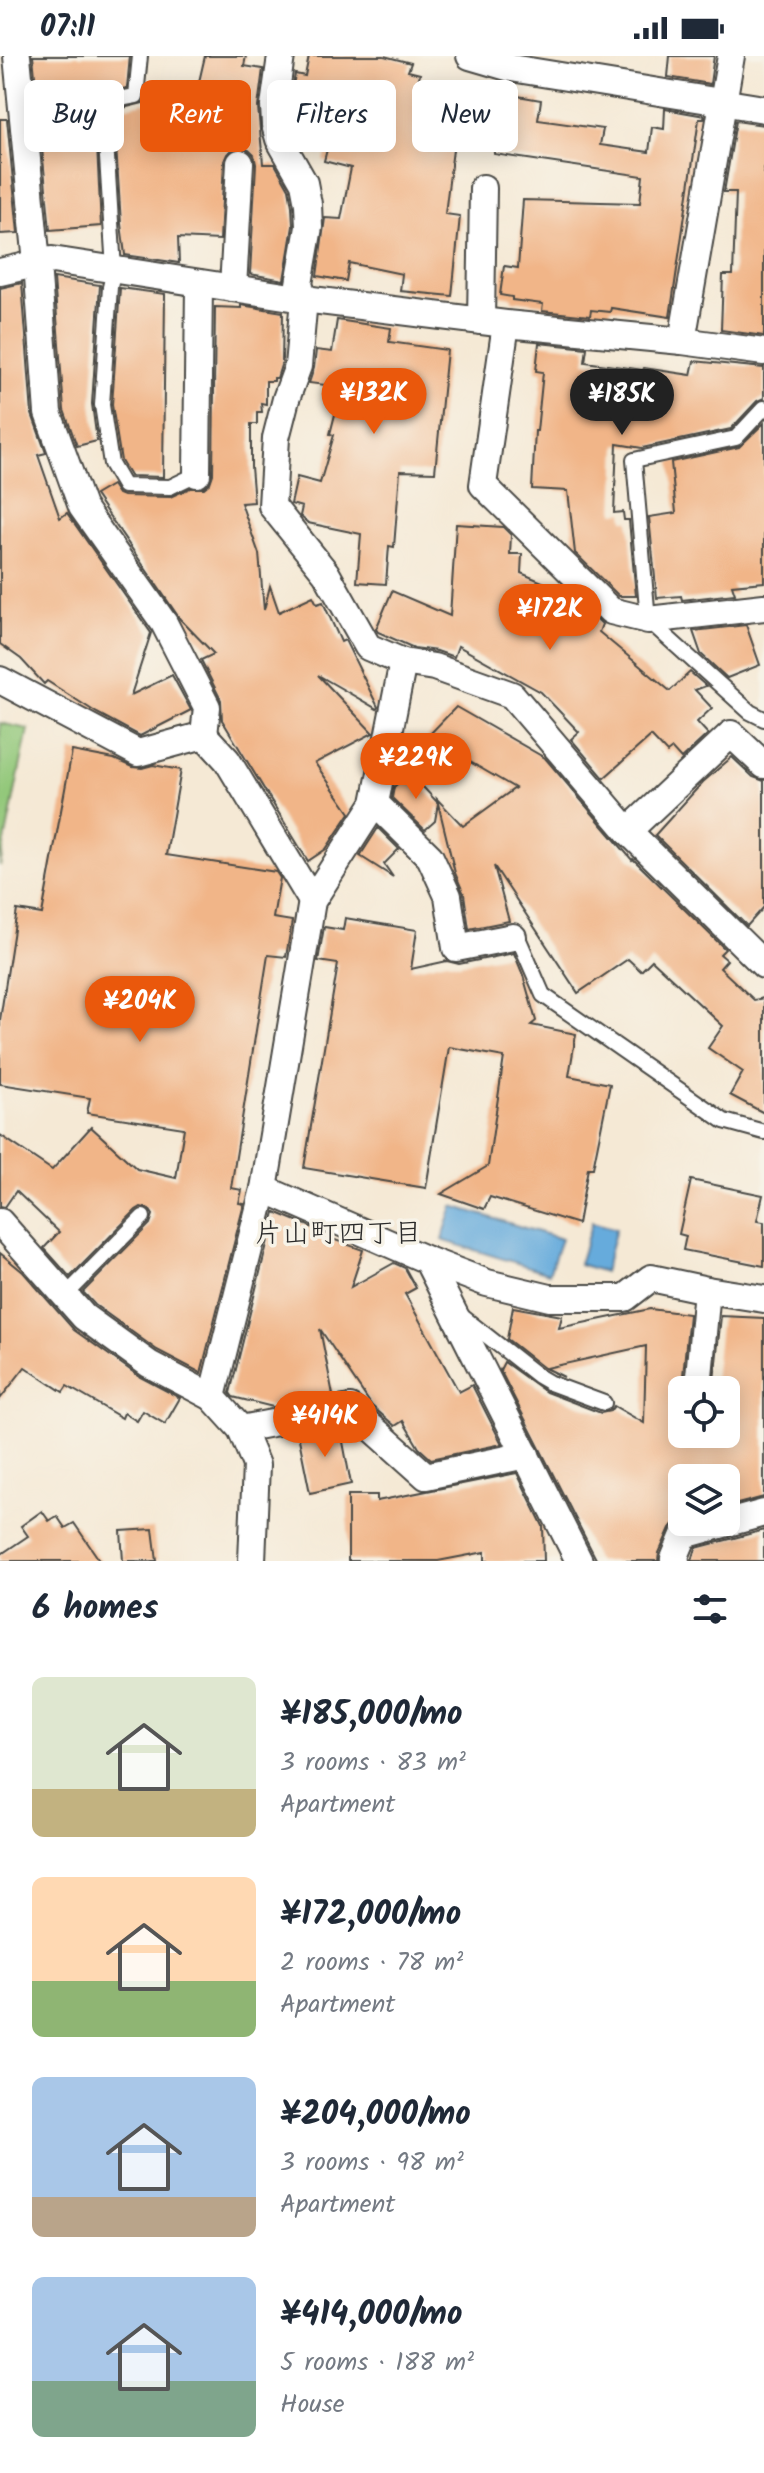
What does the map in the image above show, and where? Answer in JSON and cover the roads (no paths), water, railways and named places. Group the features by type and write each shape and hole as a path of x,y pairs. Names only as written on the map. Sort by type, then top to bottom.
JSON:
{"street":[{"path":"17,56 48,413 82,507 164,623 207,707 204,735 227,760 312,901"},
{"path":"281,56 274,106 275,125 279,139 304,183 309,227 299,284 304,299 298,366 276,438 272,506 326,573 368,647 403,662 434,667 512,695 628,831 760,952"},
{"path":"470,56 721,104 764,109"},
{"path":"682,341 731,56"},
{"path":"233,288 240,163"},
{"path":"483,188 494,323 483,485 611,611 648,620 764,607"},
{"path":"0,272 52,260 304,299 764,352"},
{"path":"197,474 199,283"},
{"path":"212,1397 264,1189 312,901 375,803 403,662"},
{"path":"0,680 138,753 204,735"},
{"path":"628,831 731,734 764,765"},
{"path":"375,803 430,857 448,896 456,948 513,937"},
{"path":"264,1189 487,1283 550,1298 625,1298 651,1278 764,1299"},
{"path":"0,1222 84,1317 149,1364 212,1397 241,1429 256,1465 252,1561"},
{"path":"427,1260 579,1561"},
{"path":"699,1376 707,1290"},
{"path":"241,1429 350,1408 426,1476 526,1455"},
{"path":"676,1561 674,1559 684,1535 764,1513"}],"lane":[{"path":"140,56 136,96 114,100 104,109 114,270 110,287 102,405 111,464 124,486 170,487 197,474"},
{"path":"764,408 736,438 634,460 648,620 750,712 764,719"},
{"path":"731,734 750,712"},
{"path":"513,937 520,942 543,995 724,1121 764,1132"},
{"path":"65,1296 143,1217"},
{"path":"450,1307 538,1376 604,1403"}],"water":[{"path":"453,1206 561,1239 549,1273 442,1240"},
{"path":"592,1222 616,1229 604,1272 579,1264"}],"district":[{"name":"片山町四丁目","path":"338,1234"}]}
